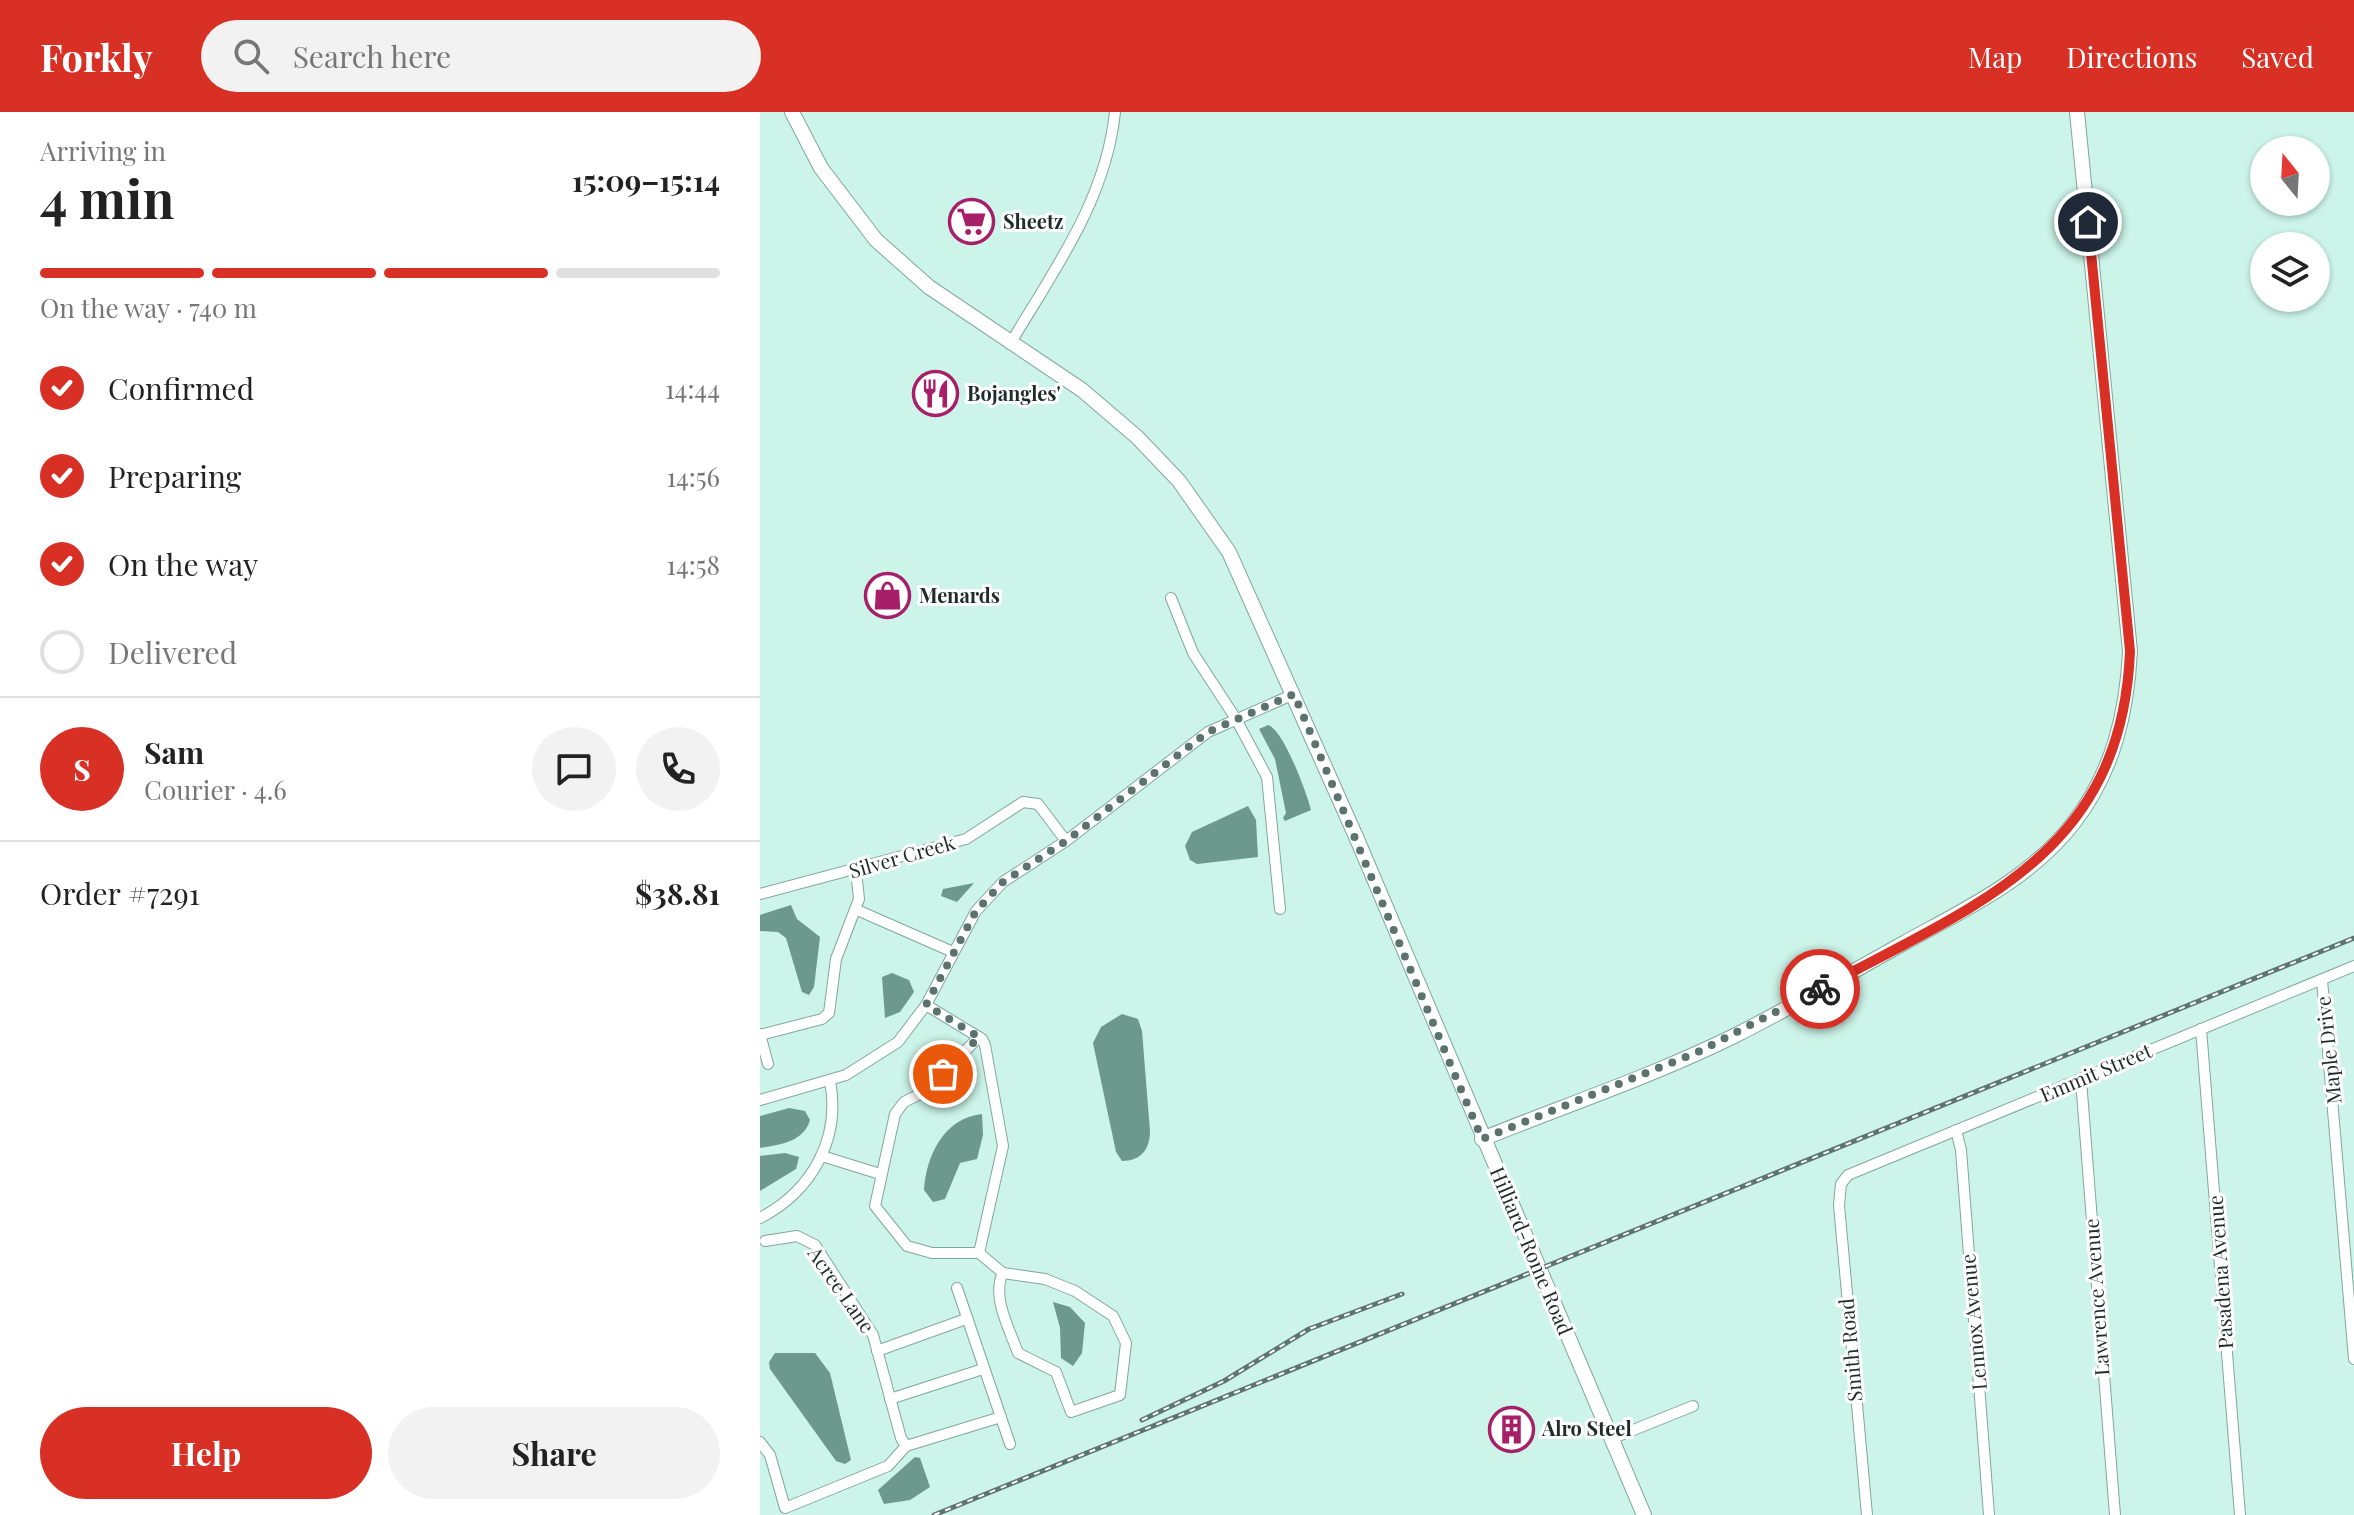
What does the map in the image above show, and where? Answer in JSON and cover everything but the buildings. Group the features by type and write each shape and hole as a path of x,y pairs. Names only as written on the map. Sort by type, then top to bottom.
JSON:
{"main road":[{"name":"Hilliard-Rome Road","path":"792,112 821,168 876,240 929,287 1094,399 1137,437 1179,481 1213,527 1239,572 1294,694 1644,1515"},
{"path":"1482,1139 1734,1036 1864,966 2027,871 2058,841 2087,804 2111,757 2121,723 2128,693 2130,651 2077,112"}],"street":[{"path":"1010,344 1089,210 1103,177 1115,112"},
{"path":"1171,598 1193,653 1236,719 1267,777 1280,909"},
{"path":"760,1100 830,1081 898,1042 926,1005 976,911 1003,882 1066,841 1208,732 1294,694"},
{"name":"Silver Creek","path":"760,894 966,839 1023,802 1038,804 1066,841"},
{"path":"768,1064 760,1035 822,1019 829,1013 836,959 857,910 860,884 856,870"},
{"path":"857,910 953,952"},
{"name":"Emmit Street","path":"1841,1184 1859,1168 2081,1080 2354,966"},
{"name":"Maple Drive","path":"2322,980 2354,1359"},
{"path":"926,1005 979,1037 985,1045 1003,1146 979,1253"},
{"name":"Pasadena Avenue","path":"2201,1029 2240,1515"},
{"path":"979,1037 924,1092 899,1108 880,1174 875,1206 907,1246 932,1253 979,1253 1003,1273 1045,1279 1075,1291 1113,1316 1126,1343 1120,1395 1071,1412 1056,1372 1018,1353 999,1295 998,1283 1003,1273"},
{"name":"Lawrence Avenue","path":"2081,1080 2115,1515"},
{"path":"760,1218 798,1193 822,1156 832,1130 830,1081"},
{"name":"Lennox Avenue","path":"1956,1130 1961,1150 1989,1515"},
{"path":"822,1156 880,1174"},
{"name":"Smith Road","path":"1841,1184 1839,1205 1867,1515"},
{"path":"760,1229 762,1242"},
{"name":"Acree Lane","path":"762,1242 797,1236 815,1245 864,1316 906,1446"},
{"path":"957,1288 1010,1444"},
{"path":"877,1351 966,1319"},
{"path":"890,1399 983,1369"},
{"path":"1611,1439 1693,1406"},
{"path":"760,1442 770,1455 785,1508 888,1466 906,1446 1001,1417"}],"shaded area":[{"path":"1268,725 1287,749 1311,810 1285,821 1275,759 1259,729"},
{"path":"1248,806 1256,820 1258,857 1197,864 1190,860 1185,846 1192,832"},
{"path":"974,883 957,902 941,896 943,889"},
{"path":"791,905 797,919 820,937 814,987 809,995 802,992 786,938 778,932 760,931 760,915"},
{"path":"892,973 909,980 914,992 900,1012 885,1018 882,977"},
{"path":"1122,1014 1138,1019 1142,1031 1150,1131 1143,1153 1134,1159 1122,1161 1116,1152 1093,1043 1101,1027"},
{"path":"789,1108 805,1111 810,1120 807,1127 797,1138 760,1148 760,1116"},
{"path":"982,1114 983,1135 977,1159 960,1163 945,1199 933,1202 924,1190 933,1152 947,1131 957,1123"},
{"path":"785,1153 799,1157 796,1169 760,1191 760,1156"},
{"path":"1053,1302 1070,1307 1085,1323 1082,1353 1073,1366 1061,1358 1060,1328"},
{"path":"775,1353 815,1353 830,1373 851,1460 845,1464 836,1461 770,1369 769,1362"},
{"path":"915,1457 920,1458 930,1487 910,1500 884,1504 878,1490"}],"railway":[{"path":"934,1515 2354,938"},
{"path":"1142,1420 1224,1381 1309,1329 1402,1294"}],"way so far":[{"path":"943,1074 979,1037 926,1005 976,911 1003,882 1066,841 1208,732 1294,694 1482,1139 1698,1052 1820,989"}],"place":[{"name":"Sheetz","path":"972,222"},
{"name":"Bojangles'","path":"936,394"},
{"name":"Menards","path":"888,596"},
{"name":"Alro Steel","path":"1511,1429"}],"route":[{"path":"1820,989 1978,902 2027,871 2074,823 2111,757 2128,693 2130,651 2088,222"}]}
